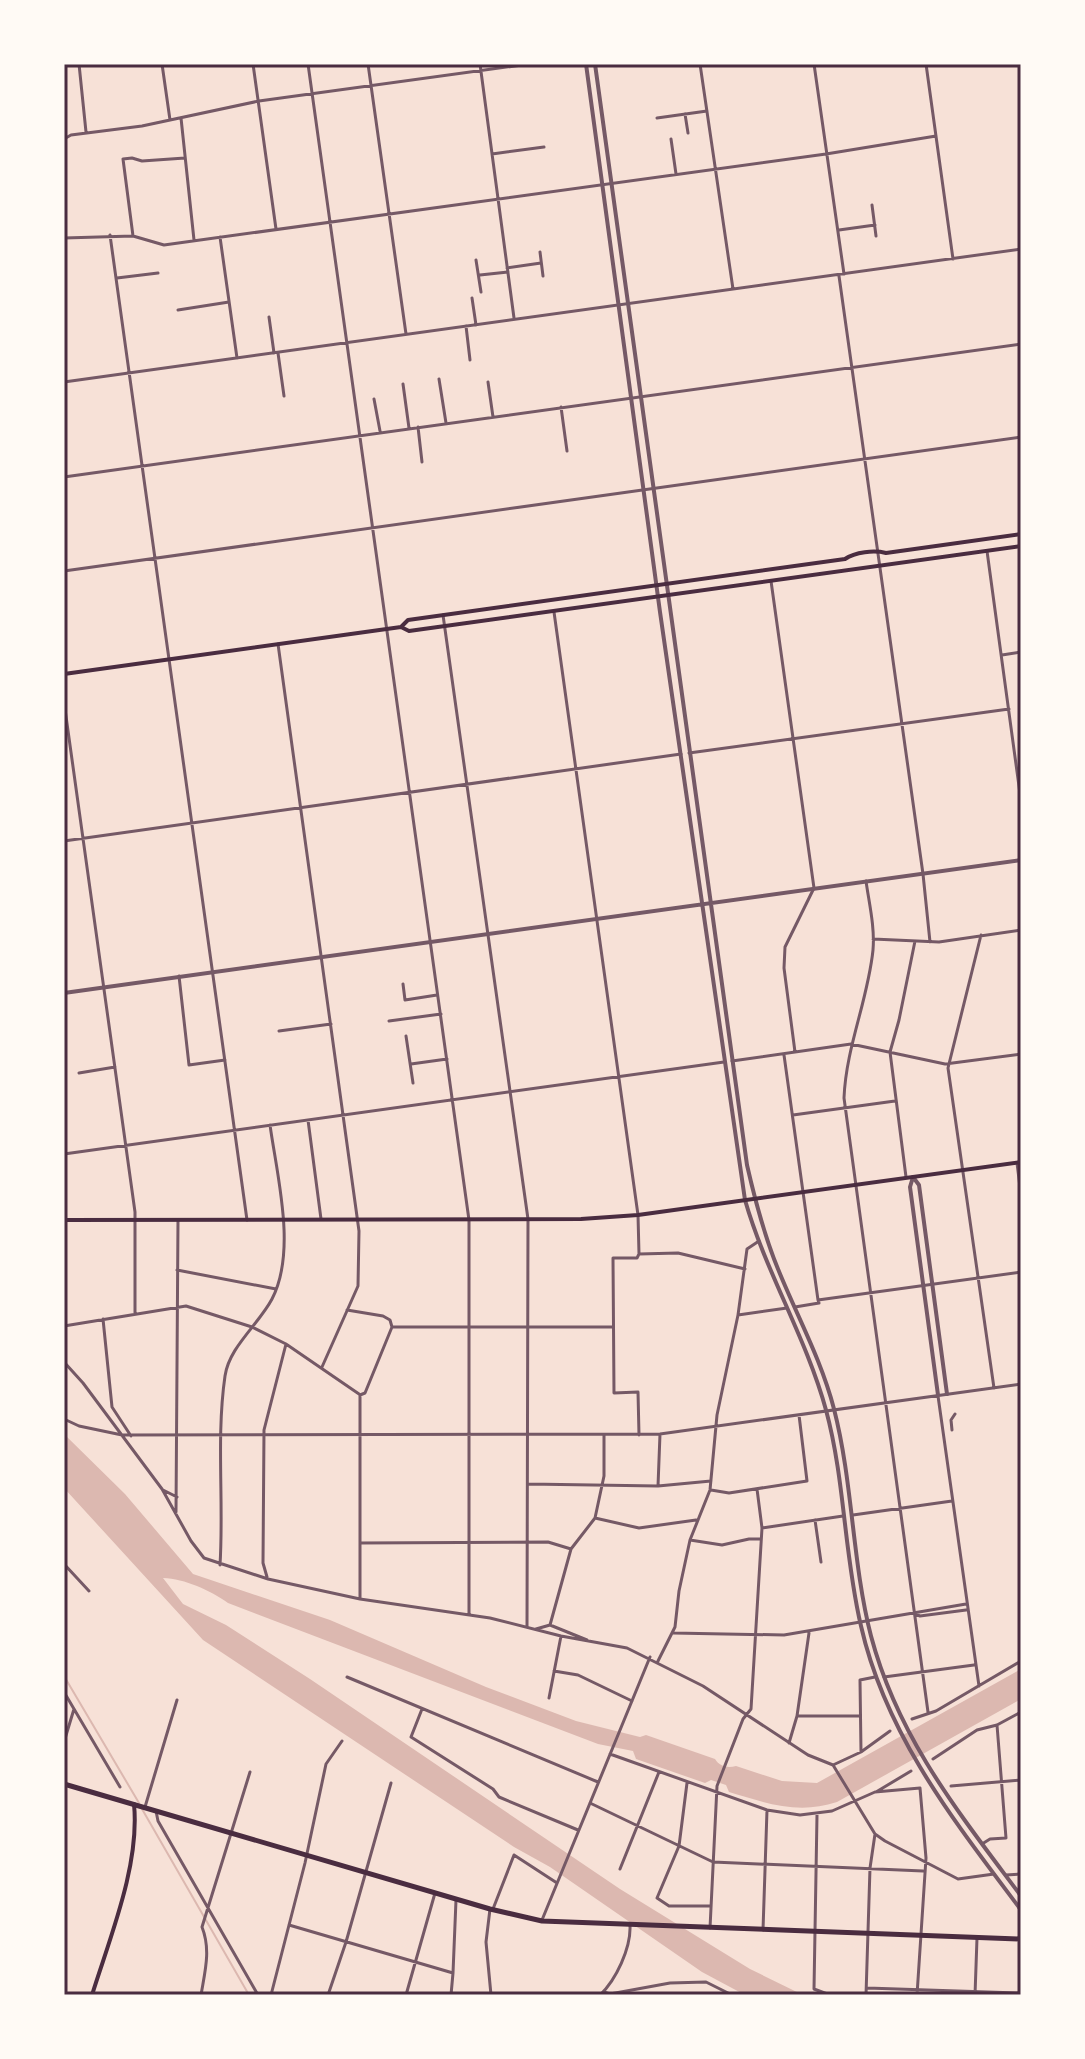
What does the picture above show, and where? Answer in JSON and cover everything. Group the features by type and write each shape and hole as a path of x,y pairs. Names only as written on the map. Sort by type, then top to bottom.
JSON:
{"main road":[{"path":"401,627 408,620 845,559 850,555 878,551 886,553 1021,534"},
{"path":"64,674 401,627 409,631 554,612 1021,546"},
{"path":"64,1220 469,1220 638,1215 1019,1163"},
{"path":"64,1784 491,1910 542,1921 1021,1939"},
{"path":"92,1995 127,1876 135,1835 135,1805"}],"street":[{"path":"79,64 86,132"},
{"path":"162,64 170,120"},
{"path":"253,64 276,229"},
{"path":"308,64 469,1220 469,1614"},
{"path":"368,64 406,334"},
{"path":"480,64 514,319"},
{"path":"64,139 86,132 170,120 259,101 529,64"},
{"path":"586,64 658,597 745,1200 769,1272 815,1372 826,1411 860,1622 875,1677 899,1733 916,1763 1021,1910"},
{"path":"595,64 747,1165 765,1236 823,1370 834,1410 868,1621 884,1677 923,1760 1021,1896"},
{"path":"700,64 733,289"},
{"path":"814,64 930,942"},
{"path":"926,64 953,259"},
{"path":"657,118 707,111"},
{"path":"685,114 688,133"},
{"path":"181,118 194,240"},
{"path":"64,238 133,236 164,245 826,154 936,136"},
{"path":"671,139 676,174"},
{"path":"492,154 544,147"},
{"path":"133,236 123,159 185,158"},
{"path":"872,205 876,236"},
{"path":"837,230 875,225"},
{"path":"110,235 247,1220"},
{"path":"220,237 237,358"},
{"path":"64,382 1021,249"},
{"path":"540,252 543,276"},
{"path":"476,260 481,292"},
{"path":"479,275 541,263"},
{"path":"117,278 158,273"},
{"path":"472,298 476,325"},
{"path":"178,310 229,302"},
{"path":"269,317 284,396"},
{"path":"466,326 470,360"},
{"path":"64,477 1021,344"},
{"path":"439,379 446,423"},
{"path":"488,382 493,417"},
{"path":"403,384 409,428"},
{"path":"374,399 380,433"},
{"path":"561,407 567,451"},
{"path":"418,427 422,462"},
{"path":"64,571 1021,437"},
{"path":"987,551 1021,801"},
{"path":"771,581 814,888 785,947 784,968 795,1052"},
{"path":"554,612 638,1215 637,1258 613,1258 613,1327 614,1393 638,1392 639,1435"},
{"path":"443,615 528,1219 527,1627"},
{"path":"278,644 358,1220 358,1286 322,1367"},
{"path":"1002,655 1021,652"},
{"path":"64,702 136,1220 135,1313"},
{"path":"689,753 1009,709"},
{"path":"1014,748 1021,747"},
{"path":"64,841 681,754"},
{"path":"64,993 1021,860"},
{"path":"866,881 873,939 844,1086 845,1108 928,1712"},
{"path":"873,939 930,942 1021,930"},
{"path":"981,935 950,1063 994,1388"},
{"path":"906,1178 890,1052 915,941"},
{"path":"179,976 189,1065 225,1060"},
{"path":"403,984 405,1000 438,995"},
{"path":"389,1021 441,1014"},
{"path":"279,1031 331,1024"},
{"path":"406,1036 413,1083"},
{"path":"732,1061 851,1044 950,1063 1021,1054"},
{"path":"784,1054 819,1303 795,1307"},
{"path":"410,1064 447,1059"},
{"path":"64,1154 724,1062"},
{"path":"79,1073 115,1067"},
{"path":"793,1115 895,1101"},
{"path":"308,1120 321,1220"},
{"path":"220,1565 221,1436 228,1366 276,1289 284,1239 270,1125"},
{"path":"1019,1163 1021,1195"},
{"path":"913,1177 919,1185 947,1394"},
{"path":"913,1177 910,1187 979,1686"},
{"path":"176,1512 178,1220"},
{"path":"658,1661 673,1633 690,1540 710,1490 716,1425 738,1315 747,1249 759,1241"},
{"path":"639,1254 678,1253 745,1269"},
{"path":"177,1270 276,1289"},
{"path":"818,1300 1021,1272"},
{"path":"64,1326 186,1306 252,1327 286,1344 360,1395"},
{"path":"738,1315 787,1308"},
{"path":"347,1310 383,1316 390,1320 392,1327 371,1382 365,1393 360,1395"},
{"path":"103,1319 112,1407 131,1436"},
{"path":"392,1327 613,1327"},
{"path":"268,1579 263,1563 263,1436 286,1344"},
{"path":"64,1362 162,1489 204,1558 268,1579 360,1599 469,1614 561,1636 622,1646 650,1657 720,1695 789,1743 834,1768 875,1834 925,1864 958,1879 994,1874"},
{"path":"64,1419 79,1426 131,1436 639,1435 1021,1384"},
{"path":"360,1395 360,1599"},
{"path":"952,1430 951,1420 955,1414"},
{"path":"710,1490 729,1493 807,1481 799,1415"},
{"path":"658,1486 660,1434"},
{"path":"550,1625 571,1549 595,1518 603,1484 604,1435"},
{"path":"528,1484 658,1486 711,1481"},
{"path":"162,1489 177,1497"},
{"path":"710,1929 717,1786 751,1709 762,1528 757,1489"},
{"path":"852,1515 952,1501"},
{"path":"762,1528 843,1516"},
{"path":"595,1518 639,1528 696,1520"},
{"path":"815,1520 821,1562"},
{"path":"690,1540 722,1545 761,1539"},
{"path":"360,1543 548,1542 571,1549"},
{"path":"64,1564 89,1591"},
{"path":"673,1633 756,1635 809,1632 966,1604"},
{"path":"915,1614 967,1610"},
{"path":"536,1629 550,1625 587,1641"},
{"path":"789,1743 797,1716 809,1632"},
{"path":"549,1698 561,1636"},
{"path":"542,1921 650,1657"},
{"path":"912,1719 936,1711 1021,1661"},
{"path":"884,1677 974,1665"},
{"path":"554,1671 578,1675 632,1701"},
{"path":"347,1677 598,1782"},
{"path":"861,1752 860,1680 875,1677"},
{"path":"64,1692 120,1787"},
{"path":"145,1807 177,1700"},
{"path":"64,1702 71,1704"},
{"path":"64,1742 74,1709"},
{"path":"422,1709 411,1737 493,1789 499,1797 578,1830"},
{"path":"933,1759 977,1730 997,1725 1021,1712"},
{"path":"797,1716 859,1716"},
{"path":"982,1844 990,1839 1006,1838 997,1725"},
{"path":"834,1768 890,1731"},
{"path":"271,1995 326,1764 342,1741"},
{"path":"611,1753 767,1810 800,1815 817,1815 875,1792 920,1788 925,1864 917,1992"},
{"path":"875,1792 911,1771"},
{"path":"201,1995 208,1954 208,1942 202,1927 250,1772"},
{"path":"620,1869 659,1772"},
{"path":"951,1786 1021,1780"},
{"path":"328,1995 391,1783"},
{"path":"687,1783 679,1846 657,1898 669,1906 711,1906"},
{"path":"590,1803 713,1862 923,1871"},
{"path":"763,1930 767,1810"},
{"path":"156,1811 158,1821 258,1995"},
{"path":"817,1815 814,1989 830,1995"},
{"path":"866,1995 870,1868 875,1834"},
{"path":"491,1995 486,1942 491,1910 514,1855 557,1882"},
{"path":"1006,1875 1021,1874"},
{"path":"406,1995 435,1893"},
{"path":"451,1995 456,1899"},
{"path":"289,1925 453,1973"},
{"path":"631,1926 629,1942 602,1993 624,1994 670,1983 706,1982 732,1995"},
{"path":"975,1993 977,1938"},
{"path":"867,1988 1021,1993"},
{"path":"640,1989 642,1995"}],"shaded area":[{"path":"64,1434 125,1494 193,1574 330,1620 486,1687 576,1721 640,1737 646,1735 715,1759 724,1766 736,1766 782,1781 817,1783 1021,1669 1021,1699 837,1802 823,1806 782,1806 729,1792 726,1785 711,1780 705,1783 636,1759 633,1751 598,1744 228,1603 197,1586 163,1578 183,1604 226,1625 310,1679 620,1889 750,1969 803,1995 745,1995 702,1972 550,1867 514,1847 203,1640 64,1488"}],"waterway":[{"path":"64,1676 139,1803"},
{"path":"142,1809 249,1995"}]}
